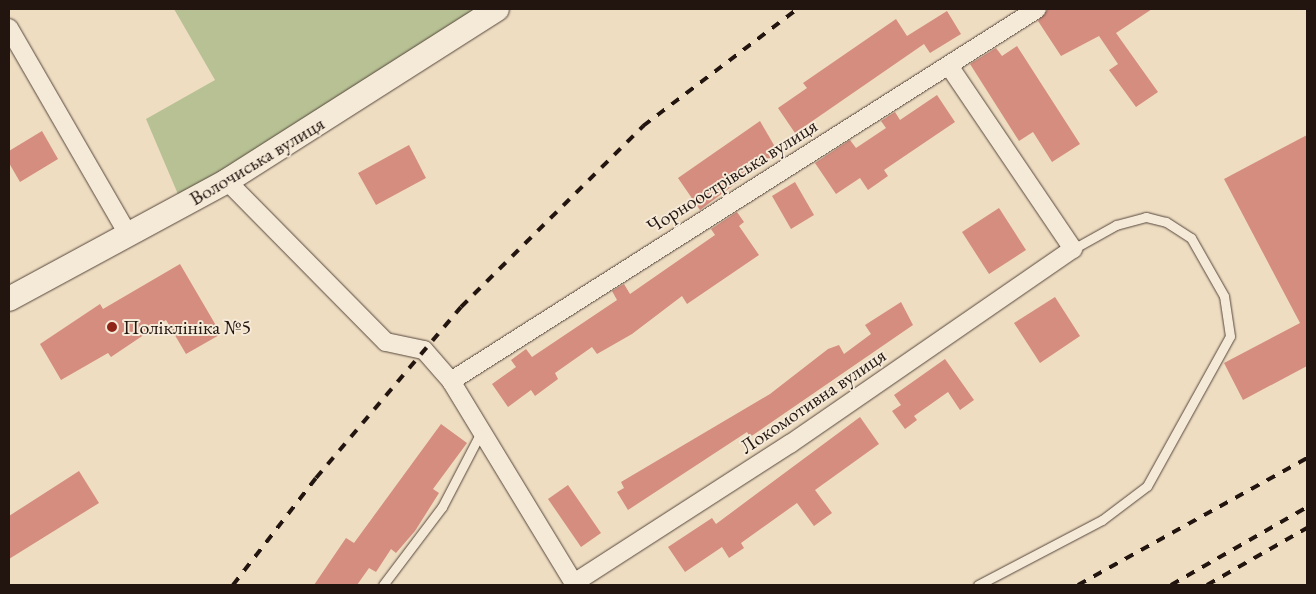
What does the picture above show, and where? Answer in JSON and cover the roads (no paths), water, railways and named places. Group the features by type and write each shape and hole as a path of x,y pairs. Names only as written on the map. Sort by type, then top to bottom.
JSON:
{"main road":[{"name":"Волочиська вулиця","path":"9,299 227,181 497,9"}],"street":[{"name":"Чорноострівська вулиця","path":"451,381 719,207 950,67 1037,9"},
{"path":"9,29 128,234"},
{"path":"950,67 1073,249"},
{"path":"227,181 386,342 424,350 451,381 480,434 574,584"},
{"name":"Локомотивна вулиця","path":"574,584 790,444 1073,249"}],"lane":[{"path":"978,585 1102,520 1147,486 1230,336 1224,296 1191,238 1166,222 1146,217 1116,225 1073,249"},
{"path":"383,585 442,507 480,434"}],"railway":[{"path":"233,585 316,478 461,307 643,126 797,9"},
{"path":"1078,585 1307,458"},
{"path":"1171,585 1307,507"},
{"path":"1207,585 1307,528"}],"place":[{"name":"Поліклініка №5","path":"112,327"}]}
